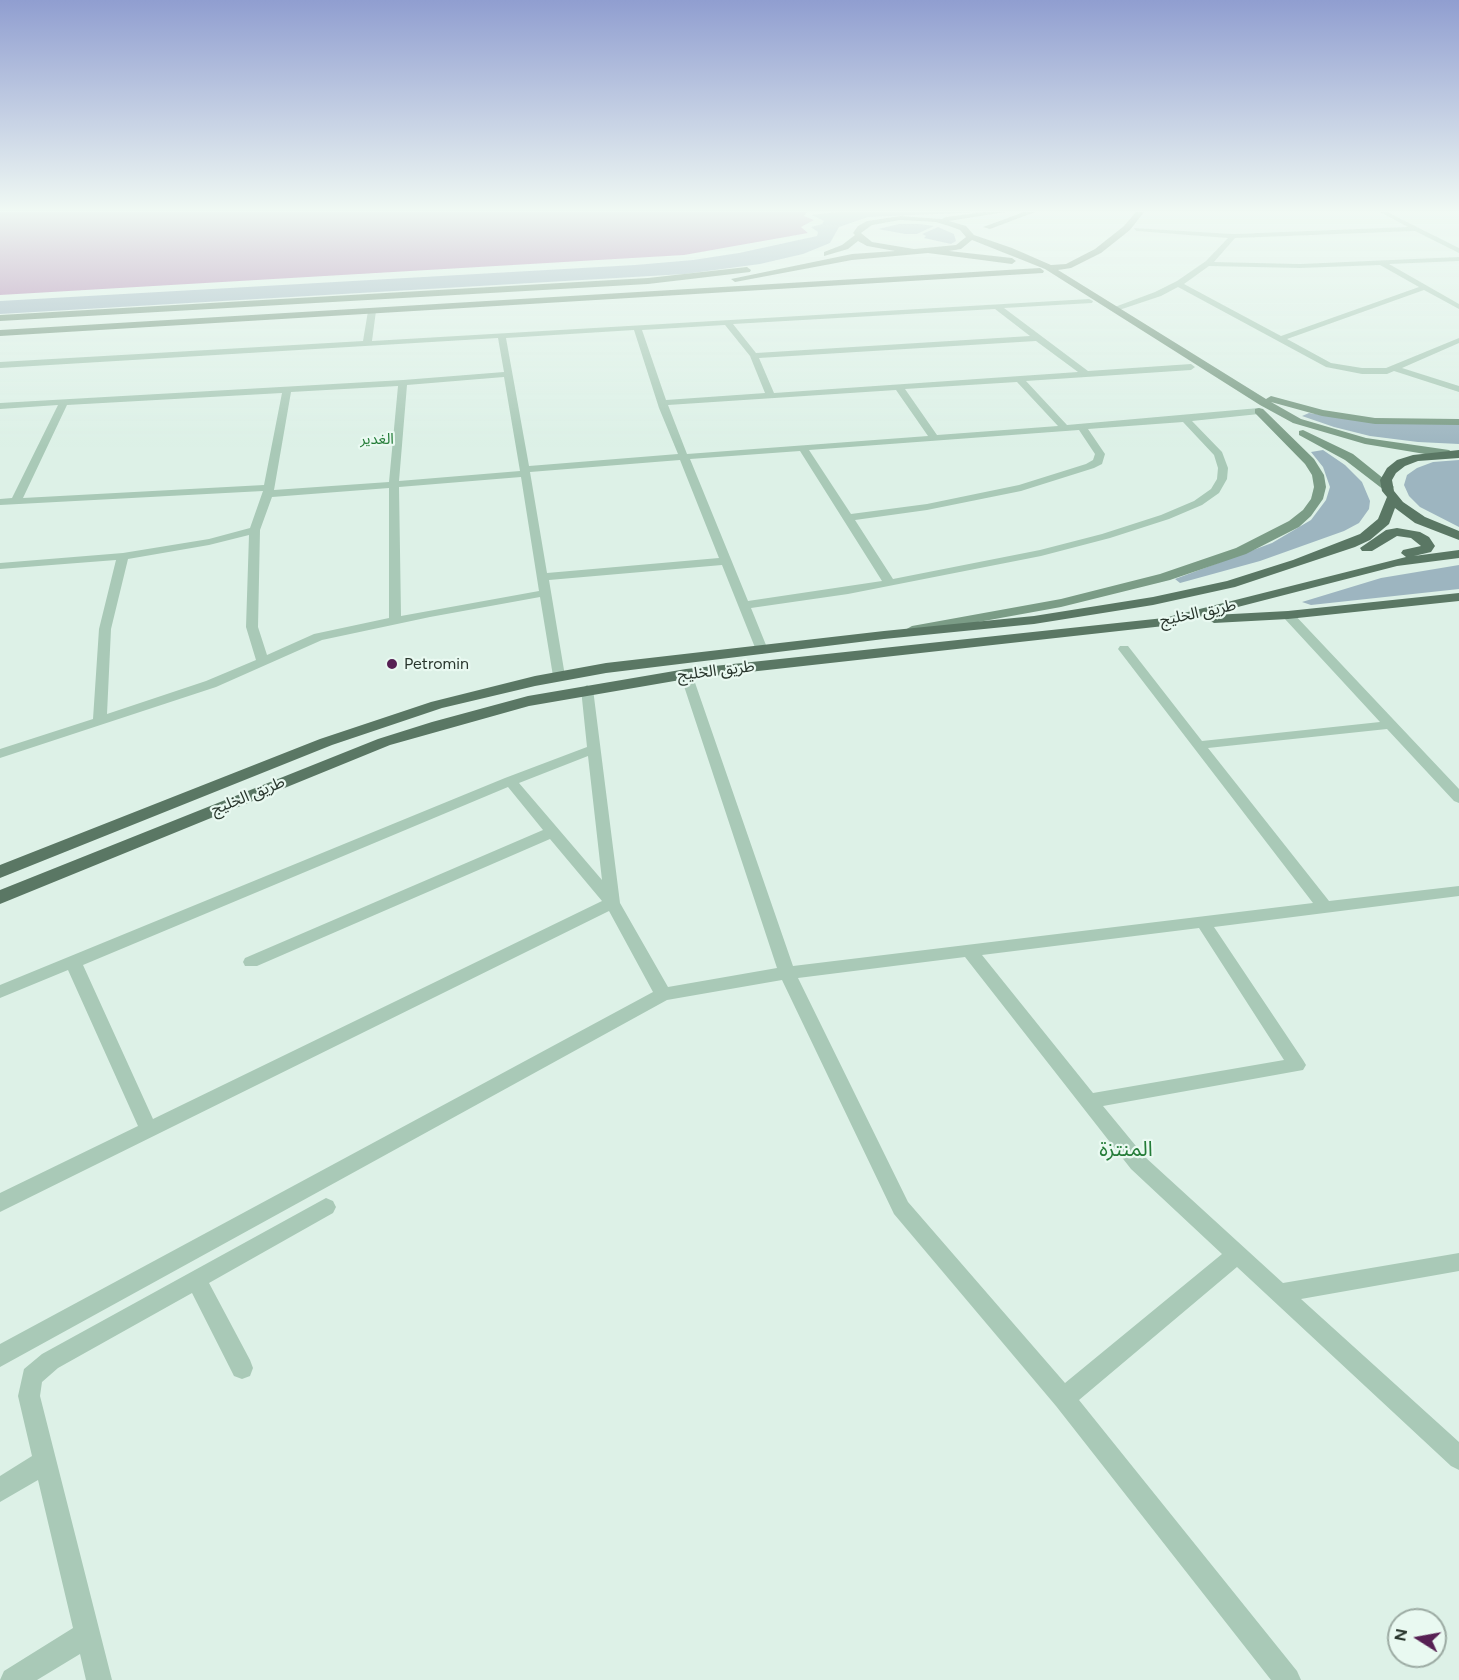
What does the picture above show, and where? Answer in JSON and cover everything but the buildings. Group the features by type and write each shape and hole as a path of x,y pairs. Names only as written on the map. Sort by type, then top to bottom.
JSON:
{"main road":[{"path":"0,318 465,290"},
{"path":"0,326 594,290"},
{"path":"0,333 710,290"},
{"path":"1074,290 1259,411 1349,457 1391,492 1400,505 1420,520 1459,536"},
{"path":"1087,290 1284,415 1325,431 1384,445 1454,454"},
{"path":"1231,382 1276,400 1322,412 1401,422 1459,422"},
{"path":"884,635 1062,603 1121,589 1233,554 1285,530 1307,513 1317,499 1320,487 1318,475 1310,462 1259,411"},
{"name":"طريق الخليج","path":"0,872 359,730 437,705 559,676 652,661 1034,620 1153,601 1230,584 1298,563 1365,537 1384,521 1391,492 1386,480 1391,471 1401,463 1417,458 1454,454"},
{"path":"1298,563 1334,561 1356,553 1391,533 1397,532 1416,535 1428,546 1426,549 1348,570 1324,581"},
{"name":"طريق الخليج","path":"0,897 384,742 488,711 587,689 686,674 1164,622 1396,562 1459,554"},
{"path":"1164,622 1288,615 1459,597"}],"street":[{"path":"1116,308 1165,290"},
{"path":"1170,290 1195,293"},
{"path":"1190,290 1329,365 1362,371 1394,368 1459,340"},
{"path":"1280,339 1417,290"},
{"path":"1428,290 1459,307"},
{"path":"0,365 1089,301"},
{"path":"997,307 1086,374"},
{"path":"367,344 372,311"},
{"path":"728,323 754,356 771,396"},
{"path":"637,328 663,403 762,650"},
{"path":"502,336 559,676"},
{"path":"754,356 1037,338"},
{"path":"663,403 1191,367"},
{"path":"1394,368 1459,390"},
{"path":"0,406 404,383 508,374"},
{"path":"1019,379 1064,427"},
{"path":"395,620 394,465 404,383"},
{"path":"899,387 934,436"},
{"path":"262,660 252,627 255,530 268,491 287,389"},
{"path":"16,501 64,402"},
{"path":"0,502 268,491 394,483 684,456 1185,419 1259,411"},
{"path":"744,605 848,591 1041,553 1165,517 1198,502 1215,491 1222,479 1223,468 1219,454 1185,419"},
{"path":"848,518 927,507 1021,488 1090,466 1098,462 1100,454 1081,426"},
{"path":"802,447 889,582"},
{"path":"0,566 123,556 209,542 255,530"},
{"path":"100,720 105,629 123,556"},
{"path":"543,577 727,561"},
{"path":"0,754 211,684 318,637 395,620 545,593"},
{"path":"1288,615 1459,798"},
{"path":"1124,649 1324,906"},
{"path":"686,674 787,972 901,1208 1064,1398 1288,1680"},
{"path":"587,689 596,749 612,903"},
{"path":"1199,745 1390,725"},
{"path":"0,992 510,781 596,749"},
{"path":"510,781 612,903 663,994"},
{"path":"251,962 552,832"},
{"path":"0,1356 663,994 787,972 1459,891"},
{"path":"0,1203 612,903"},
{"path":"1090,1101 1297,1065 1202,921"},
{"path":"969,951 1138,1163 1459,1458"},
{"path":"73,962 149,1130"},
{"path":"99,1680 28,1396 32,1377 51,1361 326,1208"},
{"path":"1064,1398 1237,1254"},
{"path":"1280,1293 1459,1262"},
{"path":"196,1280 242,1368"},
{"path":"0,1491 44,1462"},
{"path":"13,1680 88,1634"}],"shaded area":[{"path":"0,290 79,290 0,295"},
{"path":"187,290 404,290 0,314 0,301"},
{"path":"1309,413 1386,424 1459,424 1459,444 1370,436 1302,416"},
{"path":"1323,450 1345,465 1362,482 1370,501 1369,509 1359,523 1344,531 1260,561 1180,583 1175,579 1272,543 1311,520 1326,500 1330,487 1323,467 1311,452"},
{"path":"1459,460 1459,527 1420,507 1409,496 1404,485 1407,475 1417,468 1433,462"},
{"path":"1459,565 1459,589 1311,605 1302,602 1381,578"}],"place":[{"name":"Petromin","path":"392,664"}],"district":[{"name":"الغدير","path":"377,440"},
{"name":"المنتزة","path":"1126,1150"}]}
